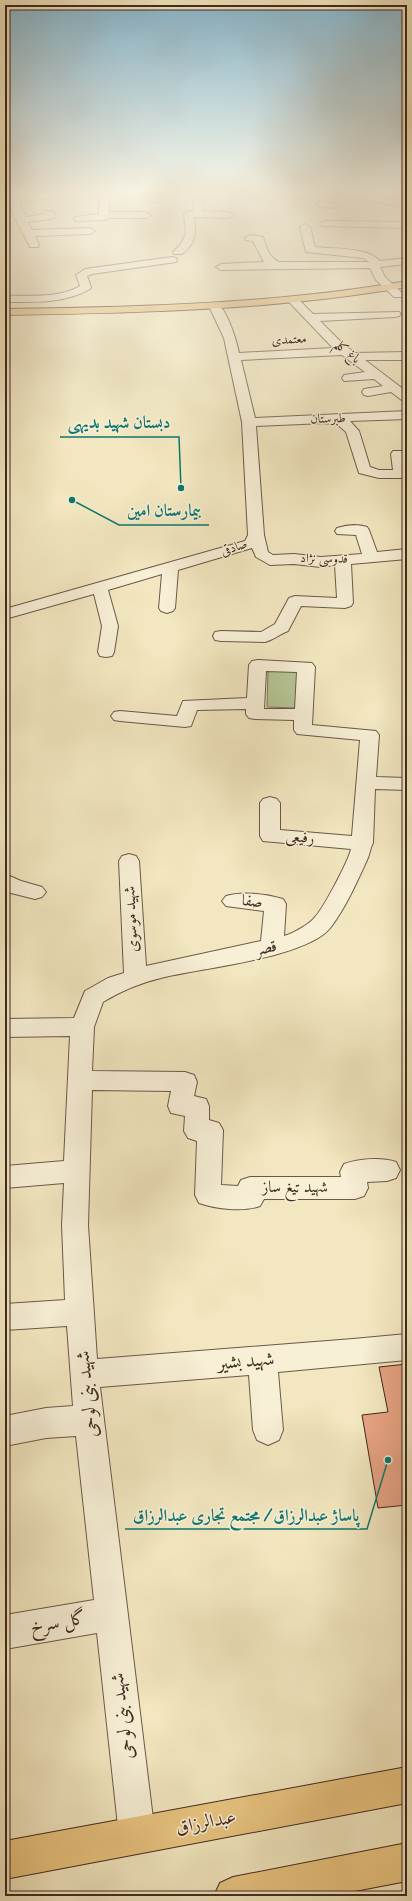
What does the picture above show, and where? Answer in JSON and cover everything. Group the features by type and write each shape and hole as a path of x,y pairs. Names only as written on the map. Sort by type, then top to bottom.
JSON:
{"main road":[{"path":"5,318 217,309 381,297 399,292 407,284"},
{"path":"5,312 217,309"},
{"name":"عبدالرزاق","path":"5,1860 407,1785"},
{"path":"233,1896 407,1862"}],"street":[{"path":"5,299 23,293 56,297 80,291 86,287 83,279"},
{"path":"381,279 399,292"},
{"path":"381,297 398,318 407,319"},
{"name":"باغ کلم","path":"296,303 348,354 407,398"},
{"name":"صادقی","path":"5,614 251,544 256,535 249,422 230,338 217,309"},
{"path":"310,318 395,314"},
{"name":"معتمدی","path":"235,356 348,354 407,356"},
{"path":"348,378 376,375"},
{"path":"368,392 395,388"},
{"name":"طبرستان","path":"249,422 328,420 407,415"},
{"path":"328,420 342,422 352,431 364,470 379,474 404,474 398,454"},
{"path":"342,531 362,530 371,558"},
{"name":"قدوسی نژاد","path":"256,535 261,554 270,560 343,560 407,554"},
{"path":"221,636 265,637 272,631 282,627 295,601 345,603 343,560"},
{"path":"167,608 170,568"},
{"path":"100,588 102,627 106,652"},
{"path":"258,665 306,667 302,716 255,714 258,665"},
{"path":"120,716 185,722 189,705 256,703"},
{"name":"قصر","path":"82,1027 93,997 116,984 160,970 296,941 323,923 344,887 361,851 363,843 365,783 370,735 303,730 302,716"},
{"path":"365,783 407,784"},
{"name":"رفیعی","path":"270,803 270,836 363,843"},
{"name":"شهید موسوی","path":"129,861 135,978"},
{"path":"5,881 14,887 35,892"},
{"name":"صفا","path":"233,900 275,904 272,947"},
{"path":"5,1028 82,1027"},
{"name":"شهید بنی لوحی","path":"82,1027 75,1225 80,1312 90,1420 137,1836"},
{"name":"شهید تیغ ساز","path":"80,1080 185,1082 180,1106 197,1106 197,1131 210,1130 208,1195 252,1198 250,1188 355,1188 353,1172 387,1170"},
{"path":"5,1177 77,1171"},
{"path":"5,1317 80,1312"},
{"name":"شهید بشیر","path":"85,1374 263,1361 407,1347"},
{"path":"263,1361 268,1430"},
{"path":"5,1431 46,1423 90,1420"},
{"name":"گل سرخ","path":"5,1632 112,1614"}],"green space":[{"path":"268,670 298,671 296,708 267,707"}],"building":[{"path":"407,1364 407,1505 378,1508 362,1415 388,1412 379,1367"}],"place":[{"name":"دبستان شهید بدیهی","path":"181,488"},
{"name":"بیمارستان امین","path":"72,500"},
{"name":"پاساژ عبدالرزاق / مجتمع تجاری عبدالرزاق","path":"388,1460"}]}
